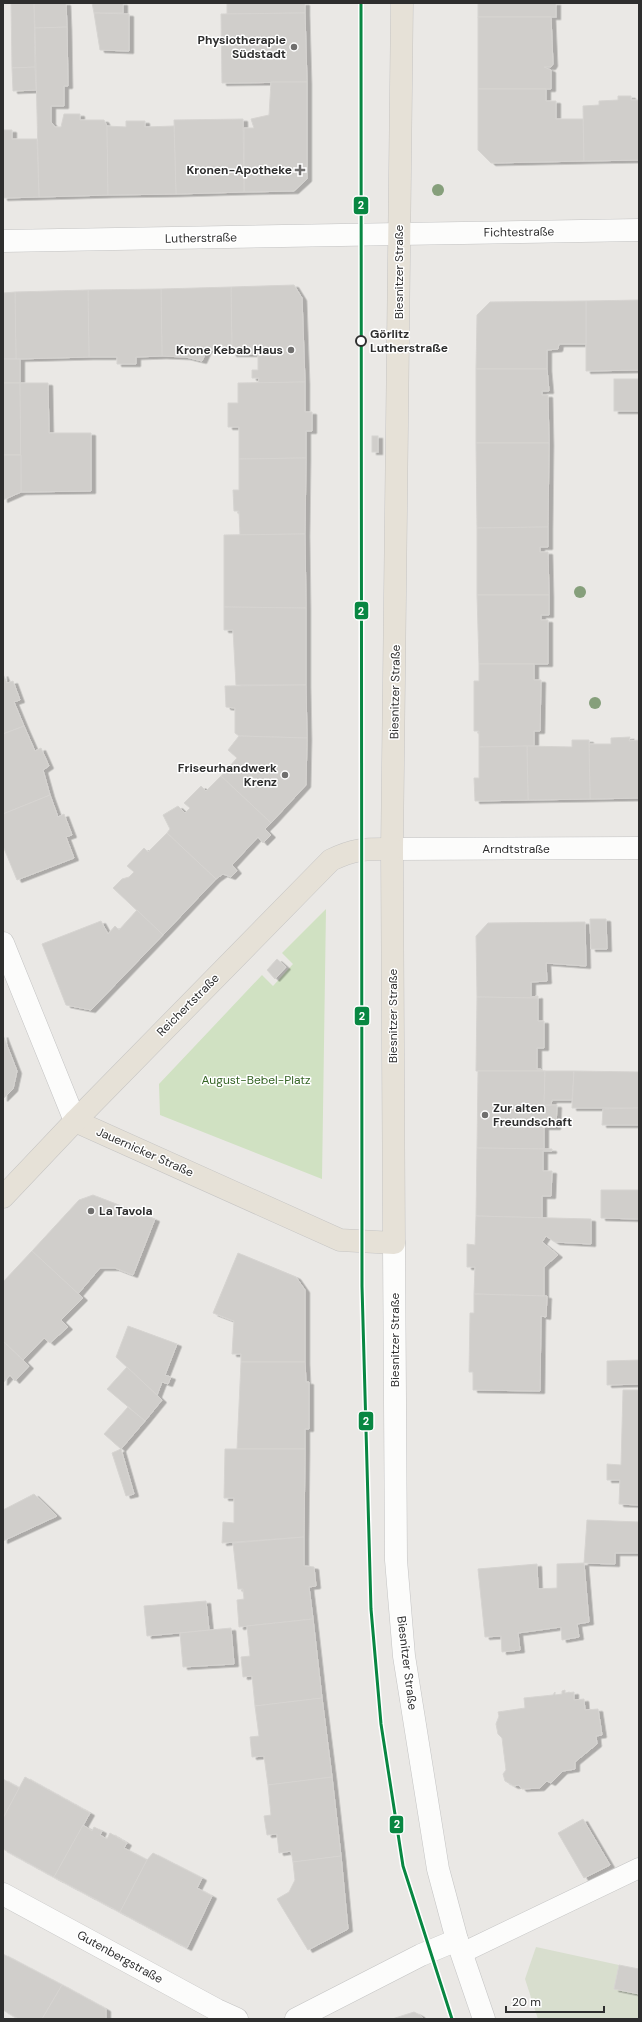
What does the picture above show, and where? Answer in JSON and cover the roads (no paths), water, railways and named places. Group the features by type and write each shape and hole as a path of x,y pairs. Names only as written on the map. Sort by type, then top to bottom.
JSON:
{"main road":[{"name":"Biesnitzer Straße","path":"394,1243 392,849 402,3"},
{"name":"Reichertstraße","path":"3,1197 75,1121 332,860 350,851 362,849 392,849"},
{"name":"Jauernicker Straße","path":"75,1121 340,1240 394,1243"}],"street":[{"name":"Fichtestraße","path":"399,234 639,230"},
{"name":"Lutherstraße","path":"3,241 399,234"},
{"name":"Arndtstraße","path":"392,849 639,848"},
{"path":"3,943 75,1121"},
{"name":"Biesnitzer Straße","path":"394,1243 396,1560 404,1649 438,1869 460,1947 484,2019"},
{"name":"Gutenbergstraße","path":"3,1894 217,2010 237,2019"},
{"path":"296,2019 421,1955 460,1947"}],"lane":[{"path":"460,1947 639,1868"}],"place":[{"name":"Physiotherapie Südstadt","path":"294,47"},
{"name":"Kronen-Apotheke","path":"300,170"},
{"name":"Görlitz Lutherstraße","path":"361,341"},
{"name":"Krone Kebab Haus","path":"291,350"},
{"name":"Friseurhandwerk Krenz","path":"285,775"},
{"name":"Zur alten Freundschaft","path":"485,1115"},
{"name":"La Tavola","path":"91,1211"}],"park label":[{"name":"August-Bebel-Platz","path":"256,1080"}]}
